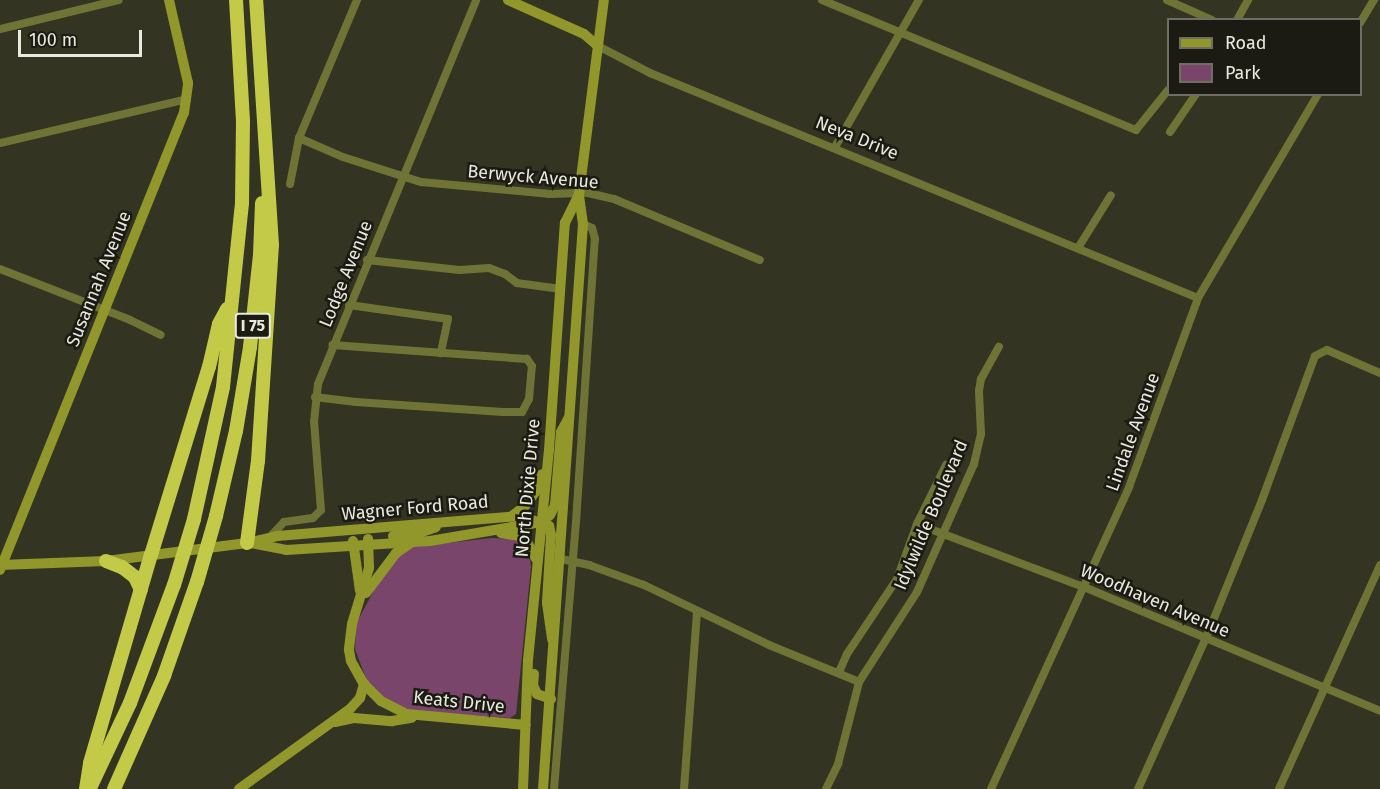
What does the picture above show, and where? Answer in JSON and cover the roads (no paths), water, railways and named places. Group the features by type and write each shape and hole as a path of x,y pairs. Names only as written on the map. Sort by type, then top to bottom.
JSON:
{"highway":[{"name":"I 75","path":"88,789 130,703 174,585 194,519 223,387 242,203 241,73 236,0"},
{"name":"I 75","path":"114,789 164,676 197,582 216,516 236,431 250,347 260,255 264,132 256,0"},
{"path":"247,543 258,461 272,244 264,132"},
{"path":"88,789 90,763 151,555 209,368 219,324 232,299"},
{"path":"106,561 122,567 135,577 141,590"}],"main road":[{"name":"Susannah Avenue","path":"1,567 184,114 187,99 186,69 169,0"},
{"name":"Neva Drive","path":"508,0 584,34 598,46"},
{"name":"North Dixie Drive","path":"543,789 556,699 555,652 583,224 579,194 604,0"},
{"name":"North Dixie Drive","path":"524,789 525,725 531,632 548,459 566,223 579,194"},
{"path":"555,652 547,603 551,535 549,526 541,522 550,515 555,505 561,432 571,413"},
{"path":"509,517 525,506 535,492 548,459"},
{"name":"Wagner Ford Road","path":"1,567 106,561 291,535 520,516 541,522"},
{"path":"368,542 416,534 451,522"},
{"name":"Wagner Ford Road","path":"247,543 286,550 368,542 414,542 492,532 541,522"},
{"path":"492,532 519,536 533,549 537,562"},
{"path":"291,535 323,542 354,543"},
{"name":"Keats Drive","path":"368,542 369,568 352,624 349,650 351,661 364,684 388,706 422,717 525,725"},
{"path":"360,600 396,553 414,542"},
{"name":"Keats Drive","path":"354,543 359,569 360,600"},
{"path":"531,632 534,663 533,685 537,694 556,699"},
{"path":"239,789 332,723 360,698 364,684"},
{"path":"332,723 354,718 392,721 422,717"}],"street":[{"path":"0,29 119,0"},
{"path":"290,184 299,138 357,0"},
{"name":"Lodge Avenue","path":"269,538 284,522 313,518 321,510 314,422 315,397 367,260 476,0"},
{"path":"822,0 1136,130 1167,91"},
{"path":"835,147 919,0"},
{"path":"1167,0 1203,17"},
{"path":"1238,18 1248,0"},
{"path":"1362,20 1374,0"},
{"name":"Neva Drive","path":"598,46 650,73 835,147 1198,298"},
{"path":"1170,132 1195,96"},
{"name":"Lindale Avenue","path":"991,789 1129,487 1198,298 1317,96"},
{"path":"0,143 187,99"},
{"name":"Berwyck Avenue","path":"299,138 343,157 421,182 550,194 588,193 614,199 760,260"},
{"path":"1078,249 1111,195"},
{"path":"554,789 556,699 573,561 595,239 592,228 583,224"},
{"path":"367,260 459,270 489,268 505,274 517,283 561,289"},
{"path":"0,269 161,335"},
{"path":"579,294 590,294"},
{"path":"349,305 448,319 441,352"},
{"path":"315,397 356,402 522,412 530,399 532,366 524,359 333,345"},
{"name":"Idylwilde Boulevard","path":"826,789 838,764 859,682 917,592 978,449 981,379 999,347"},
{"path":"1138,789 1206,639 1262,500 1315,356 1327,350 1380,373"},
{"path":"839,672 848,654 897,579 917,524 946,465"},
{"name":"Woodhaven Avenue","path":"917,524 942,531 1084,587 1380,711"},
{"path":"561,559 644,585 769,645 859,682"},
{"path":"1280,789 1380,565"},
{"path":"684,789 697,611"}]}
